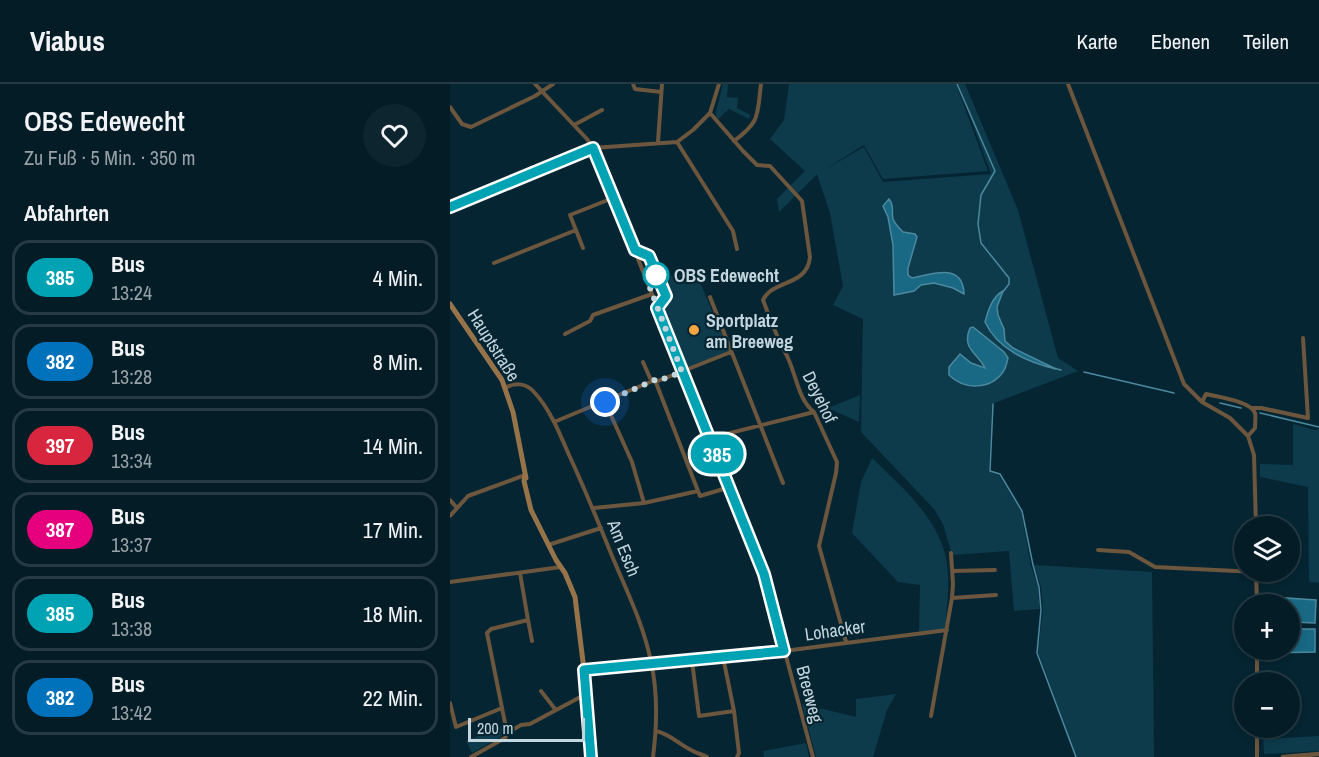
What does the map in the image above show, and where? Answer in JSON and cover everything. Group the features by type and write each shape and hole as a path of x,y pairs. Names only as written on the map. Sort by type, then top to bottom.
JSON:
{"main road":[{"name":"Hauptstraße","path":"450,304 492,362 505,388 513,412 534,509 572,590 577,609 584,670 591,757"}],"street":[{"name":"Breeweg","path":"534,84 593,148 764,574 813,757"},
{"path":"450,107 462,124 471,127 535,96 553,84"},
{"path":"633,84 635,89 662,92"},
{"path":"658,142 662,84"},
{"path":"450,207 593,148 676,142 693,130 710,113 719,84"},
{"path":"734,141 753,124 756,118 761,84"},
{"path":"1068,84 1181,377 1191,392 1202,402 1230,418 1248,436 1254,455 1256,516"},
{"path":"574,125 602,110"},
{"name":"Deyehof","path":"710,113 757,165 770,166 802,201 810,264 801,276 766,293 763,300 808,408 814,412 837,462 819,546 846,642"},
{"path":"676,142 733,231 737,249"},
{"path":"583,248 570,216 613,198"},
{"path":"494,263 576,230"},
{"path":"565,334 590,321 593,315 652,294"},
{"path":"710,297 783,483"},
{"path":"1251,408 1308,418 1303,338"},
{"path":"554,422 655,380 658,381 732,352"},
{"path":"643,362 650,378 655,380 700,496 730,487"},
{"name":"Am Esch","path":"505,388 518,383 528,387 535,392 554,422 594,508 641,621 652,664 656,705 653,757"},
{"path":"1202,402 1206,394 1244,403 1251,408 1254,412 1255,428 1248,436"},
{"path":"605,402 632,462 644,503"},
{"path":"710,438 814,412"},
{"path":"450,516 468,496 525,475"},
{"path":"594,508 644,503 698,491"},
{"path":"450,500 457,508"},
{"path":"549,545 601,528"},
{"path":"1098,550 1129,552 1155,567 1234,571"},
{"path":"931,716 952,598 951,552"},
{"path":"450,582 561,567"},
{"path":"952,572 995,570"},
{"path":"520,573 532,641"},
{"path":"952,598 996,595"},
{"path":"507,733 487,633 491,629 528,621"},
{"name":"Lohacker","path":"584,670 784,651 947,630"},
{"path":"723,657 734,711 739,753 737,757"},
{"path":"692,661 699,716 734,711"},
{"path":"541,691 556,710"},
{"path":"471,757 505,738 507,733 521,725 530,724 586,694"},
{"path":"450,703 456,727"},
{"path":"450,730 502,708"},
{"path":"656,731 671,737 695,753 707,757"},
{"path":"1257,738 1257,757"},
{"path":"1283,757 1319,754"}],"shaded area":[{"path":"723,84 728,84 727,97 738,98 737,108 750,115 749,119 729,109 717,120 716,112"},
{"path":"789,84 956,84 988,171 883,179 864,145 824,170 864,147 883,182 991,174 958,84 965,84 1018,210 1058,358 1078,371 992,404 989,471 999,475 1021,511 1031,566 1038,587 1040,609 1014,611 1009,551 952,555 943,524 934,509 861,432 863,319 833,305 843,286 830,213 817,174 779,212 777,199 805,171 770,139 784,120"},
{"path":"889,199 896,225 903,232 915,234 917,237 908,275 912,278 946,272 953,274 962,284 964,294 953,288 934,283 921,285 914,291 894,295 893,245 888,217 883,206"},
{"name":"Sportplatz am Breeweg","path":"694,268 729,351 683,370 660,309 667,297 660,280"},
{"path":"1003,291 997,307 1005,341 1013,348 1056,369 1035,363 1015,353 991,332 985,322 986,318 993,301"},
{"path":"973,327 1004,352 1008,358 998,378 977,386 962,383 949,375 949,367 960,354 971,363 985,368 969,346 968,335 970,328"},
{"path":"860,395 859,422 828,408"},
{"path":"1293,424 1319,429 1319,583 1309,582 1308,487 1260,477 1260,464 1293,465"},
{"path":"872,458 925,514 940,540 948,572 945,629 919,632 920,585 898,582 852,533 861,482"},
{"path":"1034,565 1152,572 1154,757 1076,757 1038,652 1043,609 1041,587"},
{"path":"1300,599 1316,600 1315,623 1300,622"},
{"path":"1300,629 1315,629 1315,652 1300,652"},
{"path":"896,694 887,710 873,757 816,757 802,704 856,717 856,699"},
{"path":"502,726 504,735 472,753 466,741"},
{"path":"1319,736 1319,751 1264,754 1263,739"},
{"path":"806,743 809,757 764,757 763,751"}],"waterway":[{"path":"957,84 995,171 981,195 978,224 981,243 1009,278 1009,284 1002,293"},
{"path":"1053,368 1061,370"},
{"path":"1084,372 1174,393"},
{"path":"1220,403 1241,408"},
{"path":"993,404 990,471 1000,474 1022,511 1039,587 1041,610 1037,653 1076,757"},
{"path":"1260,413 1319,427"}],"bus line":[{"name":"385","path":"450,207 593,148 635,250 649,256 666,296 657,308 764,574 784,651 584,670 591,757"}],"place":[{"name":"OBS Edewecht","path":"656,275"},
{"name":"Sportplatz am Breeweg","path":"694,330"}],"route":[{"path":"605,402 655,380 658,381 682,372 644,272 656,275"}]}
